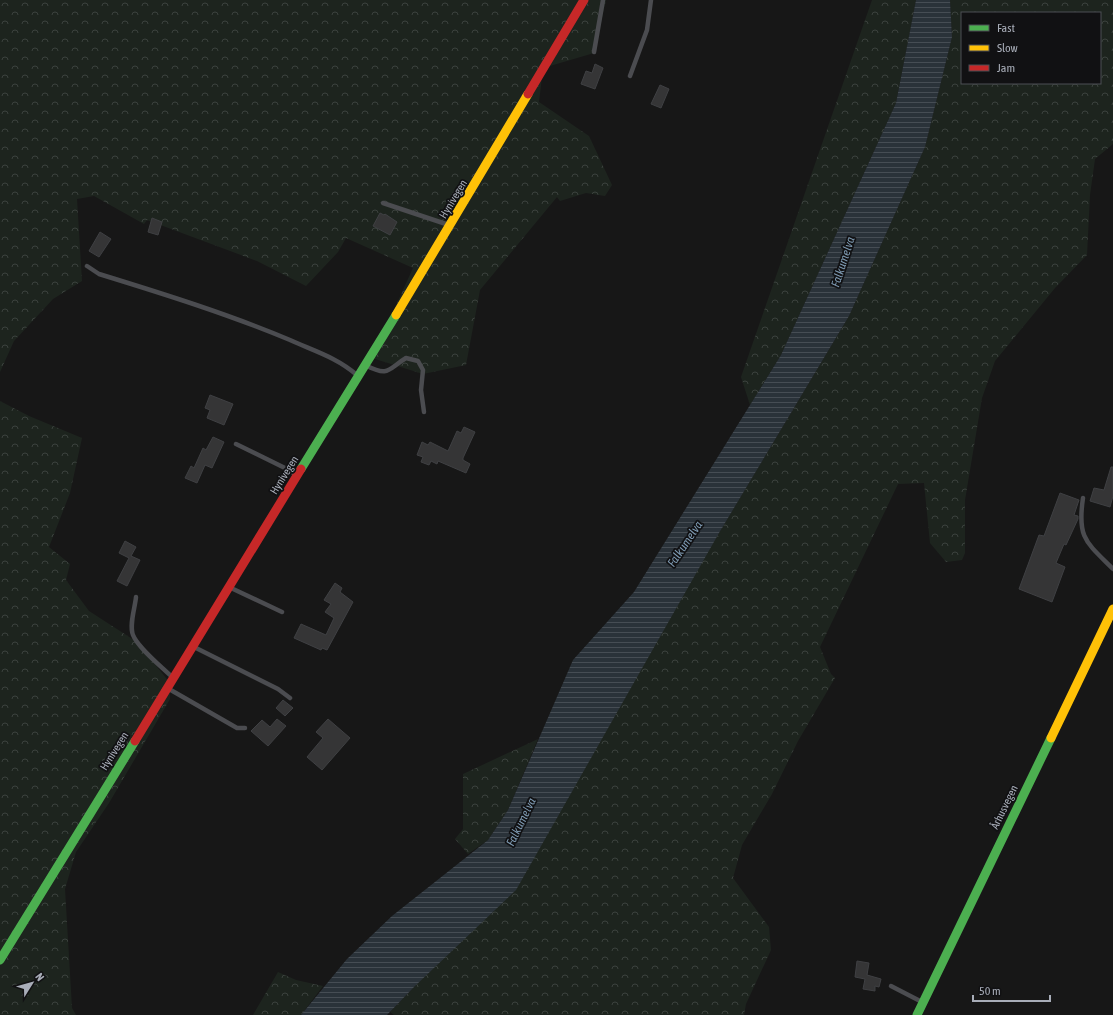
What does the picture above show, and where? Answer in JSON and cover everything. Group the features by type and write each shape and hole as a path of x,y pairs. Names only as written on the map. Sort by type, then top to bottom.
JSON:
{"main road":[{"name":"Hynivegen","path":"0,960 366,365 584,0"},
{"name":"Århusvegen","path":"918,1015 1113,609"}],"lane":[{"path":"594,52 603,0"},
{"path":"630,76 647,30 651,0"},
{"path":"383,203 451,225"},
{"path":"87,266 100,274 270,330 290,340 316,349 346,365 359,376"},
{"path":"366,365 380,372 388,372 406,358 418,361 423,370 421,390 424,412"},
{"path":"236,444 298,476"},
{"path":"1083,498 1080,514 1081,532 1094,550 1113,569"},
{"path":"229,587 282,612"},
{"path":"136,598 132,630 133,636 139,645 173,678"},
{"path":"193,646 278,689 290,698"},
{"path":"167,688 237,728 245,728"},
{"path":"891,986 923,1003"}],"green space":[{"path":"0,0 606,0 594,53 543,68 539,102 589,136 612,185 605,196 586,193 560,201 557,197 480,290 466,365 423,374 372,358 413,268 346,238 338,252 306,286 257,261 147,220 144,224 94,196 77,199 82,281 53,299 14,341 0,372"},
{"path":"872,0 916,0 896,103 781,355 750,405 741,377"},
{"path":"950,0 1113,0 1113,144 1095,159 1090,195 1087,255 1055,288 995,361 982,398 965,500 965,553 962,560 946,562 930,543 924,483 898,484 820,647 831,674 835,678 798,741 772,794 742,845 733,878 769,927 771,950 746,1004 744,1015 394,1015 390,1012 415,986 719,533 849,316 925,147 952,37"},
{"path":"0,401 29,416 82,438 70,493 49,547 70,564 66,580 89,611 137,642 170,683 170,699 109,803 76,852 65,889 72,1008 76,1015 0,1015"},
{"path":"538,739 508,810 488,840 468,854 455,839 463,829 463,774"},
{"path":"278,972 296,980 323,986 301,1015 253,1015"}],"water":[{"name":"Falkumelva","path":"916,0 950,0 952,37 925,147 849,316 719,533 516,890 415,986 387,1015 301,1015 347,959 392,916 488,840 508,810 573,660 634,592 781,355 896,103"}],"building":[{"path":"595,64 603,68 595,89 581,84 586,71 592,73"},
{"path":"660,85 669,89 661,108 651,104"},
{"path":"380,213 385,214 397,222 390,235 373,226"},
{"path":"152,218 162,222 158,235 148,232"},
{"path":"100,232 111,239 99,257 89,251"},
{"path":"210,395 233,404 224,425 207,418 210,410 205,408"},
{"path":"464,427 475,432 463,458 463,460 470,464 466,473 438,461 437,464 431,461 429,465 421,462 423,457 417,455 422,442 428,445 430,442 448,451 457,431 461,433"},
{"path":"213,437 224,442 212,468 205,465 197,483 185,478 191,466 194,468 203,448 206,450"},
{"path":"1111,467 1113,467 1113,496 1110,507 1090,501 1094,488 1104,490"},
{"path":"1060,493 1079,500 1074,515 1078,516 1078,519 1066,545 1064,544 1056,563 1065,567 1052,602 1019,589 1039,535 1044,536"},
{"path":"125,541 136,547 131,556 140,560 127,586 117,581 129,558 119,553"},
{"path":"335,583 342,588 340,592 353,602 327,650 322,648 321,650 294,638 301,624 326,635 334,618 325,612 331,604 324,600"},
{"path":"283,700 293,708 285,716 276,708"},
{"path":"277,719 286,726 268,746 251,731 262,720 270,727"},
{"path":"328,719 350,738 322,770 307,757 323,738 316,732"},
{"path":"857,961 869,963 867,975 881,979 879,987 875,986 875,991 863,989 865,979 855,977"}],"traffic: fast":[{"path":"301,469 396,315"},
{"path":"917,1015 1051,738"},
{"path":"0,960 135,741"}],"traffic: slow":[{"path":"396,315 528,94"},
{"path":"1051,738 1113,609"}],"traffic: jam":[{"path":"528,94 584,0"},
{"path":"135,741 301,469"}]}
